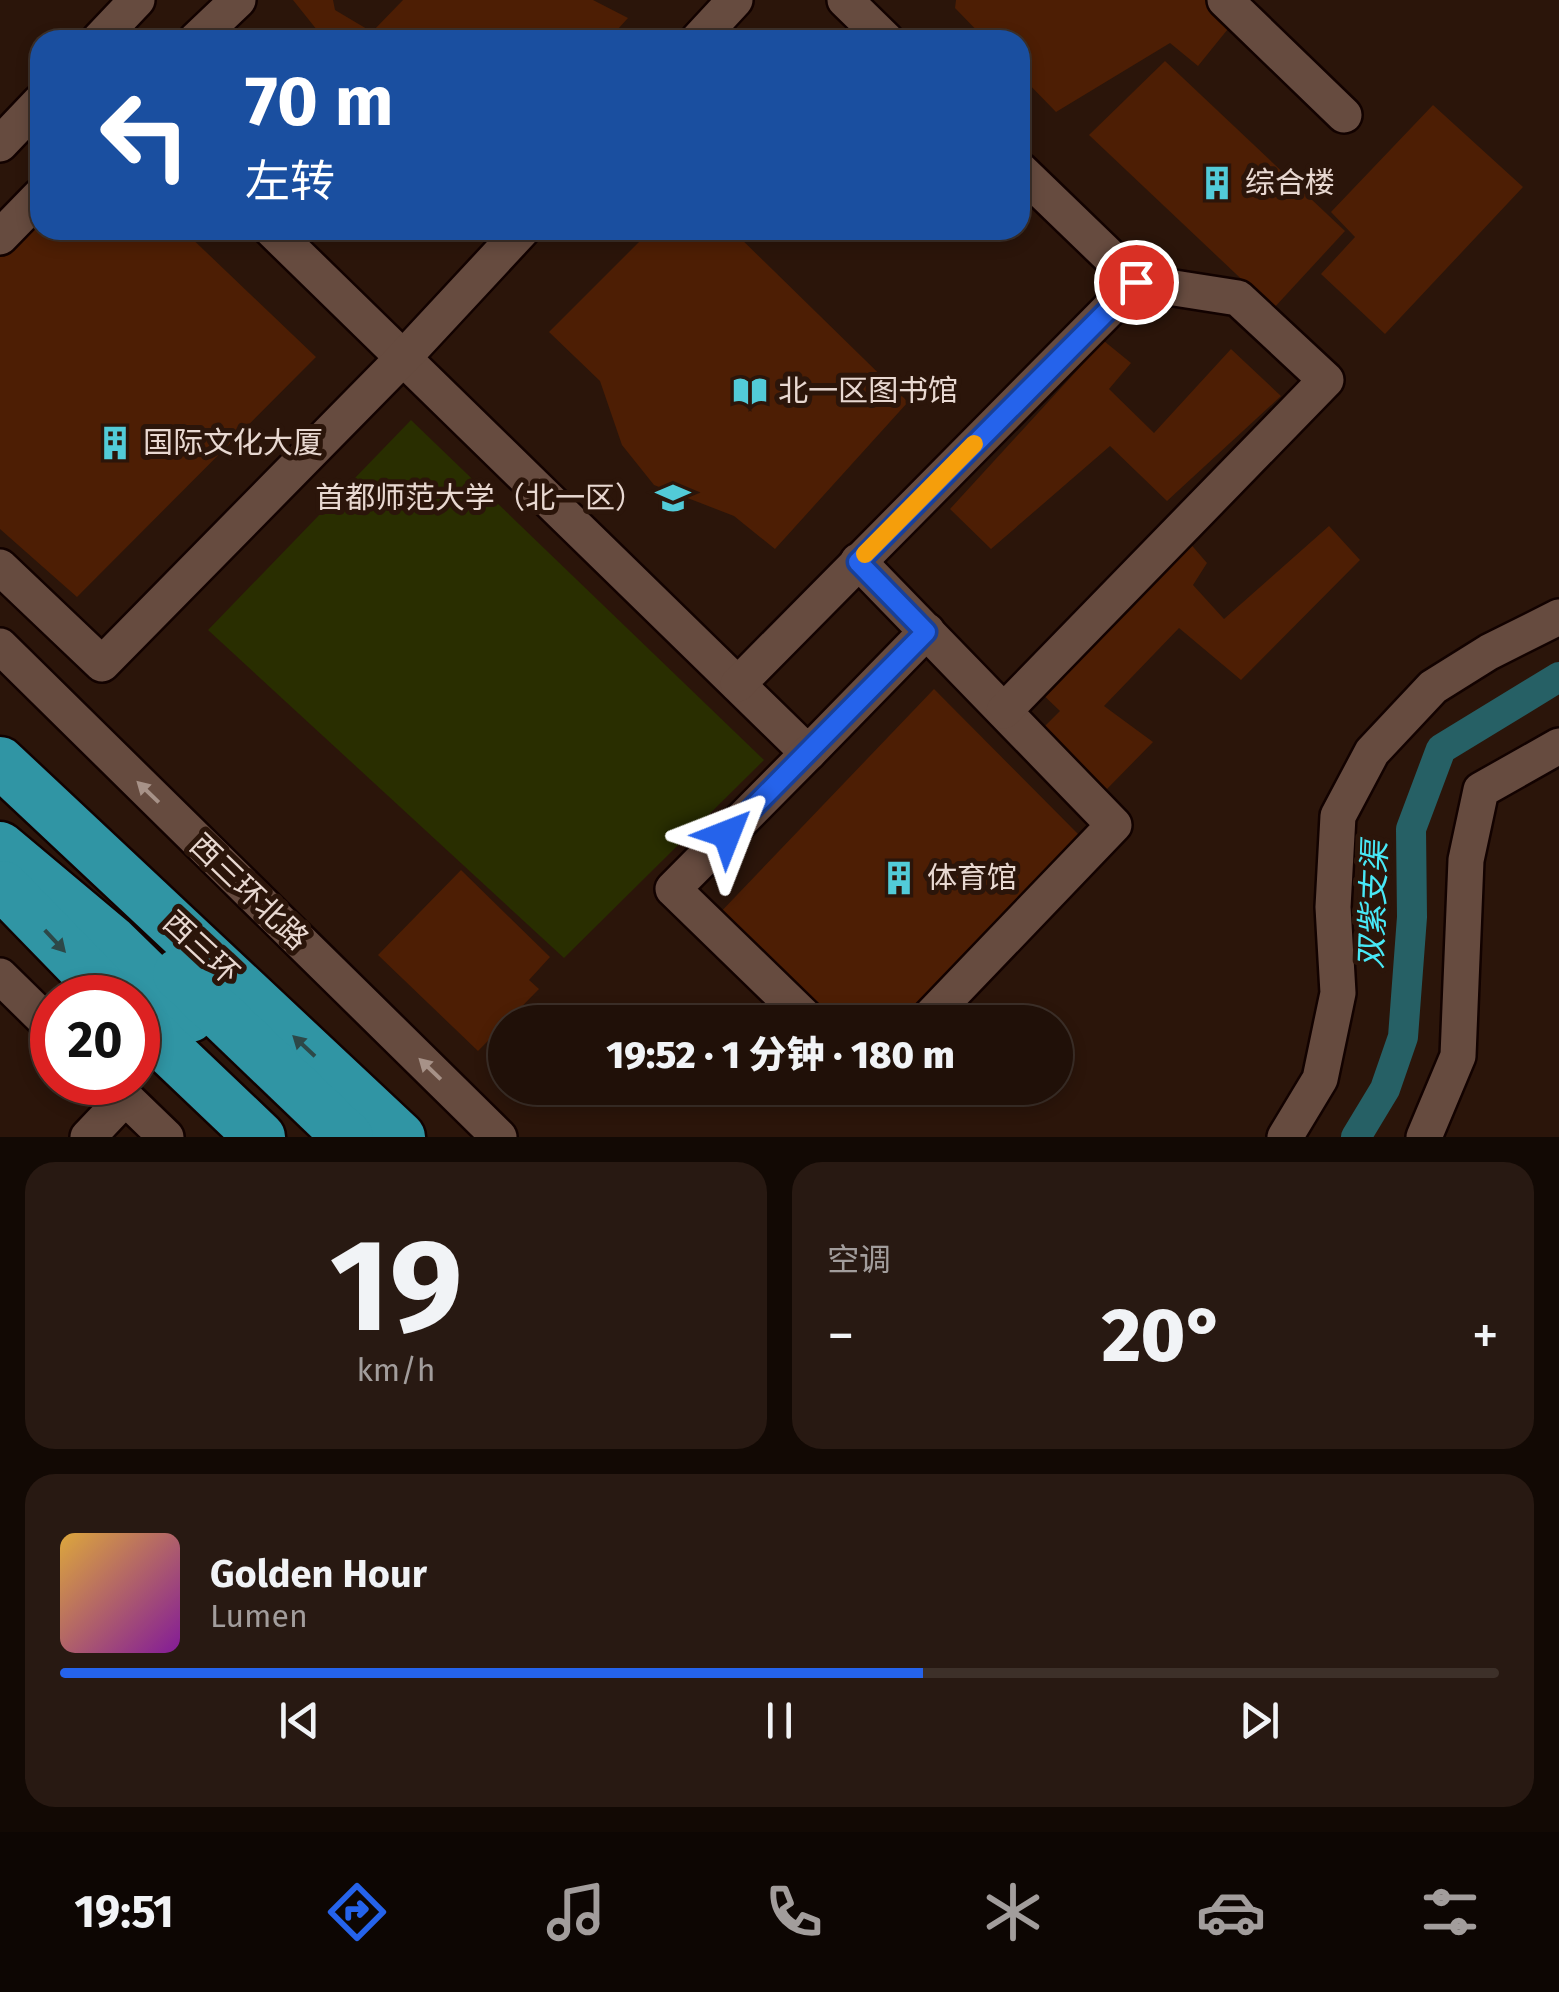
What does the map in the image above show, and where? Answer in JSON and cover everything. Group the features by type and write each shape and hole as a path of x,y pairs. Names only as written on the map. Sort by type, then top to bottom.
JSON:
{"highway":[{"name":"西三环","path":"0,762 400,1137"},
{"path":"0,784 120,934 314,1137"},
{"path":"0,846 120,934 348,1137"},
{"path":"0,882 90,975"},
{"path":"160,1043 252,1132"}],"street":[{"path":"108,30 137,0"},
{"path":"206,30 238,0"},
{"path":"708,30 736,0"},
{"path":"845,0 876,30"},
{"path":"1225,0 1344,115"},
{"path":"0,144 30,112"},
{"path":"1004,711 1326,380 1238,298 1136,282 1030,180"},
{"path":"0,237 30,206"},
{"path":"282,240 808,752"},
{"path":"0,567 102,664 404,357 513,240"},
{"path":"738,684 1136,282"},
{"path":"858,562 1114,824 942,1005"},
{"path":"1284,1137 1320,1079 1338,993 1333,907 1338,816 1372,752 1433,686 1559,617"},
{"path":"792,1005 673,889 926,632"},
{"name":"西三环北路","path":"0,646 500,1137"},
{"path":"1424,1137 1458,1056 1466,860 1480,790 1559,746"},
{"path":"0,976 30,1005"},
{"path":"88,1137 108,1105"},
{"path":"133,1105 166,1137"}],"green space":[{"path":"411,420 764,760 564,958 208,630"}],"building":[{"path":"293,0 333,0 335,10 369,30 317,30"},
{"path":"403,0 593,0 628,18 617,30 374,30"},
{"path":"956,0 1215,0 1236,19 1198,66 1170,43 1056,112 1030,85 1030,30 976,30 955,8"},
{"name":"综合楼","path":"1165,61 1345,231 1273,309 1089,135"},
{"path":"1433,105 1523,187 1385,334 1321,274 1355,237 1331,212"},
{"name":"国际文化大厦","path":"30,226 30,240 193,240 316,357 77,597 0,529 0,257"},
{"name":"北一区图书馆","path":"641,240 742,240 908,402 775,549 734,516 654,485 622,445 600,381 549,332"},
{"path":"1104,341 1131,363 1109,389 1154,433 1231,349 1281,396 1167,501 1110,446 991,549 950,509"},
{"path":"1329,526 1360,560 1241,680 1179,628 1104,706 1153,742 1107,789 1042,729 1060,711 1037,689 1188,541 1207,563 1193,585 1224,619"},
{"name":"体育馆","path":"934,689 1082,838 922,1005 808,1005 715,918"},
{"path":"461,870 550,957 529,980 539,989 523,1005 488,1005 488,1041 478,1051 378,955"}],"waterway":[{"name":"双紫支渠","path":"1356,1137 1385,1089 1403,1037 1412,917 1411,829 1441,749 1559,677"}],"slow traffic":[{"path":"865,554 974,444"}],"place":[{"name":"综合楼","path":"1217,183"},
{"name":"北一区图书馆","path":"750,391"},
{"name":"国际文化大厦","path":"115,443"},
{"name":"首都师范大学（北一区）","path":"673,498"},
{"name":"体育馆","path":"899,878"}],"route":[{"path":"727,834 926,632 858,562 1136,282"}]}
